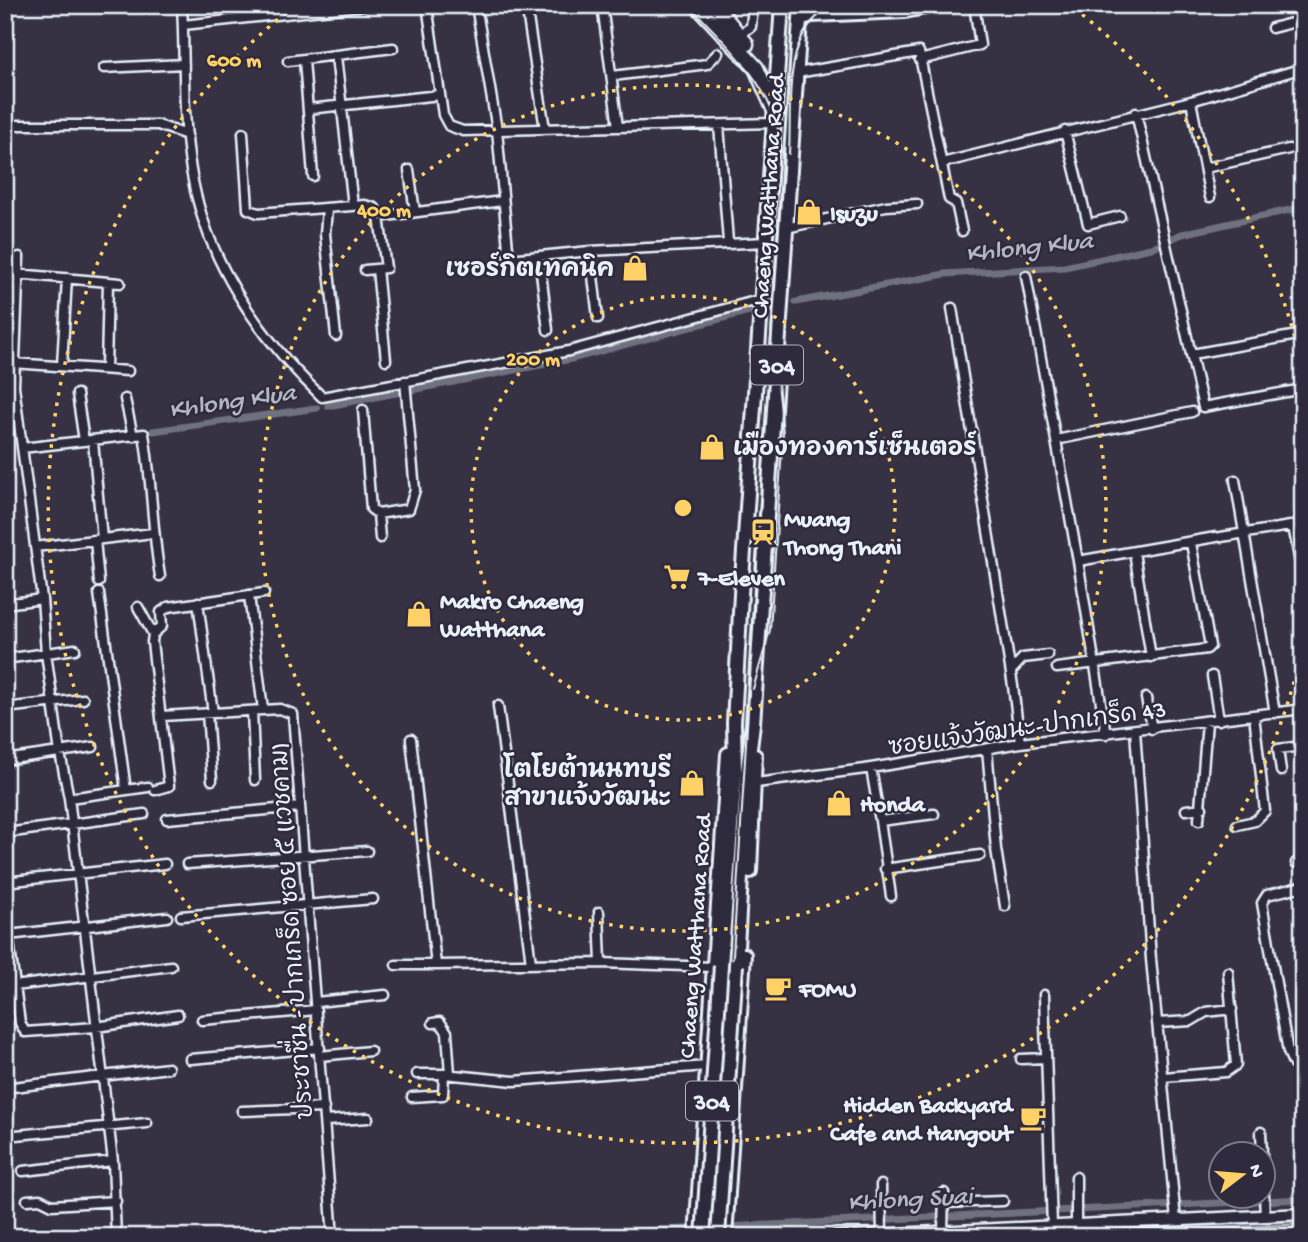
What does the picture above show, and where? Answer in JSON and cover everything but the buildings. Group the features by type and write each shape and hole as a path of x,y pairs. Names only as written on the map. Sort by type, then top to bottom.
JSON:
{"highway":[{"path":"697,5 756,68"},
{"path":"717,8 752,54 775,118"}],"main road":[{"name":"Chaeng Watthana Road","path":"698,1232 717,966 735,772 734,723 782,5"},
{"name":"Chaeng Watthana Road","path":"723,1231 747,772 753,724 801,5"},
{"path":"800,20 812,16 859,15 934,6"},
{"name":"Chaeng Watthana Road","path":"723,1231 737,1072 756,783 753,724"},
{"name":"Chaeng Watthana Road","path":"698,1232 708,1039 717,966"},
{"path":"708,1039 719,1052 734,1050 739,1043"},
{"path":"707,1068 719,1057 727,1058 737,1072"},
{"path":"702,1142 731,1144"}],"street":[{"path":"183,5 187,135 199,206 212,246 246,308 293,369 322,397 569,351 751,302 761,302"},
{"path":"183,25 369,5"},
{"path":"427,5 443,115 449,127 463,131 719,125 775,118"},
{"path":"477,5 497,130 509,259 590,251 766,242"},
{"path":"526,5 545,129"},
{"path":"602,5 618,127"},
{"path":"739,34 751,27 753,5"},
{"path":"920,60 980,45 974,5"},
{"path":"1272,28 1303,20"},
{"path":"288,61 393,48"},
{"path":"797,73 919,51 949,199 956,203 962,231"},
{"path":"613,76 707,64 718,53"},
{"path":"337,56 353,206"},
{"path":"304,60 313,176"},
{"path":"104,68 184,64"},
{"path":"942,163 1191,101 1303,68"},
{"path":"308,109 440,95"},
{"path":"1191,101 1210,197"},
{"path":"1136,113 1205,408 1303,389"},
{"path":"5,125 158,125 187,135"},
{"path":"719,125 728,242"},
{"path":"1065,131 1088,224 1120,216"},
{"path":"243,133 248,209 258,213 365,205 374,208 379,217 386,268 365,270"},
{"path":"1205,168 1289,149"},
{"path":"409,170 415,212"},
{"path":"379,217 502,201"},
{"path":"786,228 886,206 917,204"},
{"path":"327,209 325,234 336,336"},
{"path":"590,251 598,318"},
{"path":"539,256 548,330"},
{"path":"19,257 11,365 42,599 52,702 69,798 82,925 113,1161 116,1237"},
{"path":"377,269 386,360"},
{"path":"5,273 120,283"},
{"path":"1026,276 1106,733"},
{"path":"62,365 67,278"},
{"path":"106,369 108,282"},
{"path":"952,308 1011,671 1020,743"},
{"path":"1192,354 1303,334"},
{"path":"11,365 62,365 128,371"},
{"path":"363,410 371,509 378,514 409,509 414,498 413,446 405,382"},
{"path":"78,394 88,441 99,539 99,582"},
{"path":"125,399 133,436"},
{"path":"1056,440 1192,412"},
{"path":"22,447 144,434 152,483 153,533 160,576"},
{"path":"1235,480 1275,713"},
{"path":"378,514 380,538"},
{"path":"1078,561 1298,525 1303,579"},
{"path":"35,547 153,533"},
{"path":"1057,668 1151,657 1210,646 1191,543"},
{"path":"1135,552 1151,657"},
{"path":"99,593 125,790"},
{"path":"153,634 162,626 163,609 264,593"},
{"path":"249,595 263,710"},
{"path":"5,604 42,599"},
{"path":"198,602 211,713 212,780"},
{"path":"69,798 169,786 153,634 138,607"},
{"path":"5,659 75,649"},
{"path":"1011,671 1023,659 1048,655"},
{"path":"1212,676 1219,720"},
{"path":"1146,698 1152,729"},
{"path":"5,708 83,699"},
{"path":"498,706 531,963"},
{"name":"ประชาชื่น - ปากเกร็ด ซอย ๕ (เวชคาม)","path":"162,716 280,709 293,714 333,1237"},
{"name":"ซอยแจ้งวัฒนะ-ปากเกร็ด 43","path":"756,783 871,768 1020,743 1303,709"},
{"path":"252,711 255,780"},
{"path":"1237,825 1255,821 1265,811 1254,715"},
{"path":"1199,820 1202,808 1206,722"},
{"path":"1135,730 1157,1023 1176,1216"},
{"path":"411,739 436,965"},
{"path":"1282,771 1279,749 1303,746"},
{"path":"5,760 93,747"},
{"path":"987,749 996,849 1005,906"},
{"path":"871,768 891,896"},
{"path":"167,819 300,807"},
{"path":"1186,810 1202,808"},
{"path":"6,833 144,814"},
{"path":"880,821 934,814"},
{"path":"187,864 367,850"},
{"path":"886,869 980,855"},
{"path":"5,882 165,864"},
{"path":"1303,886 1267,895 1262,903 1288,1052 1294,1065 1303,1066"},
{"path":"181,916 373,899"},
{"path":"5,911 20,1023 25,1032 96,1027 178,1015"},
{"path":"599,912 601,963"},
{"path":"17,934 167,917"},
{"path":"396,965 601,963 717,966"},
{"path":"15,986 171,966"},
{"path":"1163,1077 1232,1069 1237,1062 1228,972"},
{"path":"202,1020 384,995"},
{"path":"1044,995 1051,1222"},
{"path":"1157,1023 1191,1021 1203,1013 1232,1009"},
{"path":"412,1097 443,1095 447,1074 447,1032 444,1025 433,1023"},
{"path":"190,1059 370,1051"},
{"path":"1021,1059 1046,1058"},
{"path":"5,1088 168,1068"},
{"path":"417,1073 514,1081 707,1068"},
{"path":"242,1111 324,1108"},
{"path":"325,1121 368,1118"},
{"path":"5,1136 147,1123"},
{"path":"1261,1132 1265,1212"},
{"path":"23,1171 113,1161"},
{"path":"1076,1177 1076,1221"},
{"path":"881,1185 882,1231"},
{"path":"27,1200 40,1199 52,1205 116,1201"},
{"path":"943,1228 944,1202 1003,1201"},
{"path":"834,1237 882,1231 1051,1222 1265,1212 1303,1214"}],"water":[{"path":"1303,1217 1303,1237 953,1237"}],"waterway":[{"name":"Khlong Klua","path":"796,302 945,274 1065,267 1151,248 1182,234 1303,207"},
{"name":"Khlong Klua","path":"412,390 571,359 749,311"},
{"name":"Khlong Klua","path":"328,406 401,392"},
{"name":"Khlong Klua","path":"153,431 317,408"},
{"name":"Khlong Suai","path":"520,1237 1303,1199"}],"railway":[{"path":"689,5 736,55 762,91 779,132 782,156 725,1086 712,1237"},
{"path":"789,154 790,91 798,48 806,30 819,15 837,5"},
{"path":"753,689 770,630 783,433 776,363"}],"place":[{"name":"Isuzu","path":"809,212"},
{"name":"เซอร์กิตเทคนิค","path":"635,268"},
{"name":"เมืองทองคาร์เซ็นเตอร์","path":"712,447"},
{"name":"Muang Thong Thani","path":"763,532"},
{"name":"7-Eleven","path":"677,577"},
{"name":"Makro Chaeng Watthana","path":"419,614"},
{"name":"โตโยต้านนทบุรี สาขาแจ้งวัฒนะ","path":"692,783"},
{"name":"Honda","path":"839,803"},
{"name":"FOMU","path":"778,988"},
{"name":"Hidden Backyard Cafe and Hangout","path":"1033,1118"}]}
